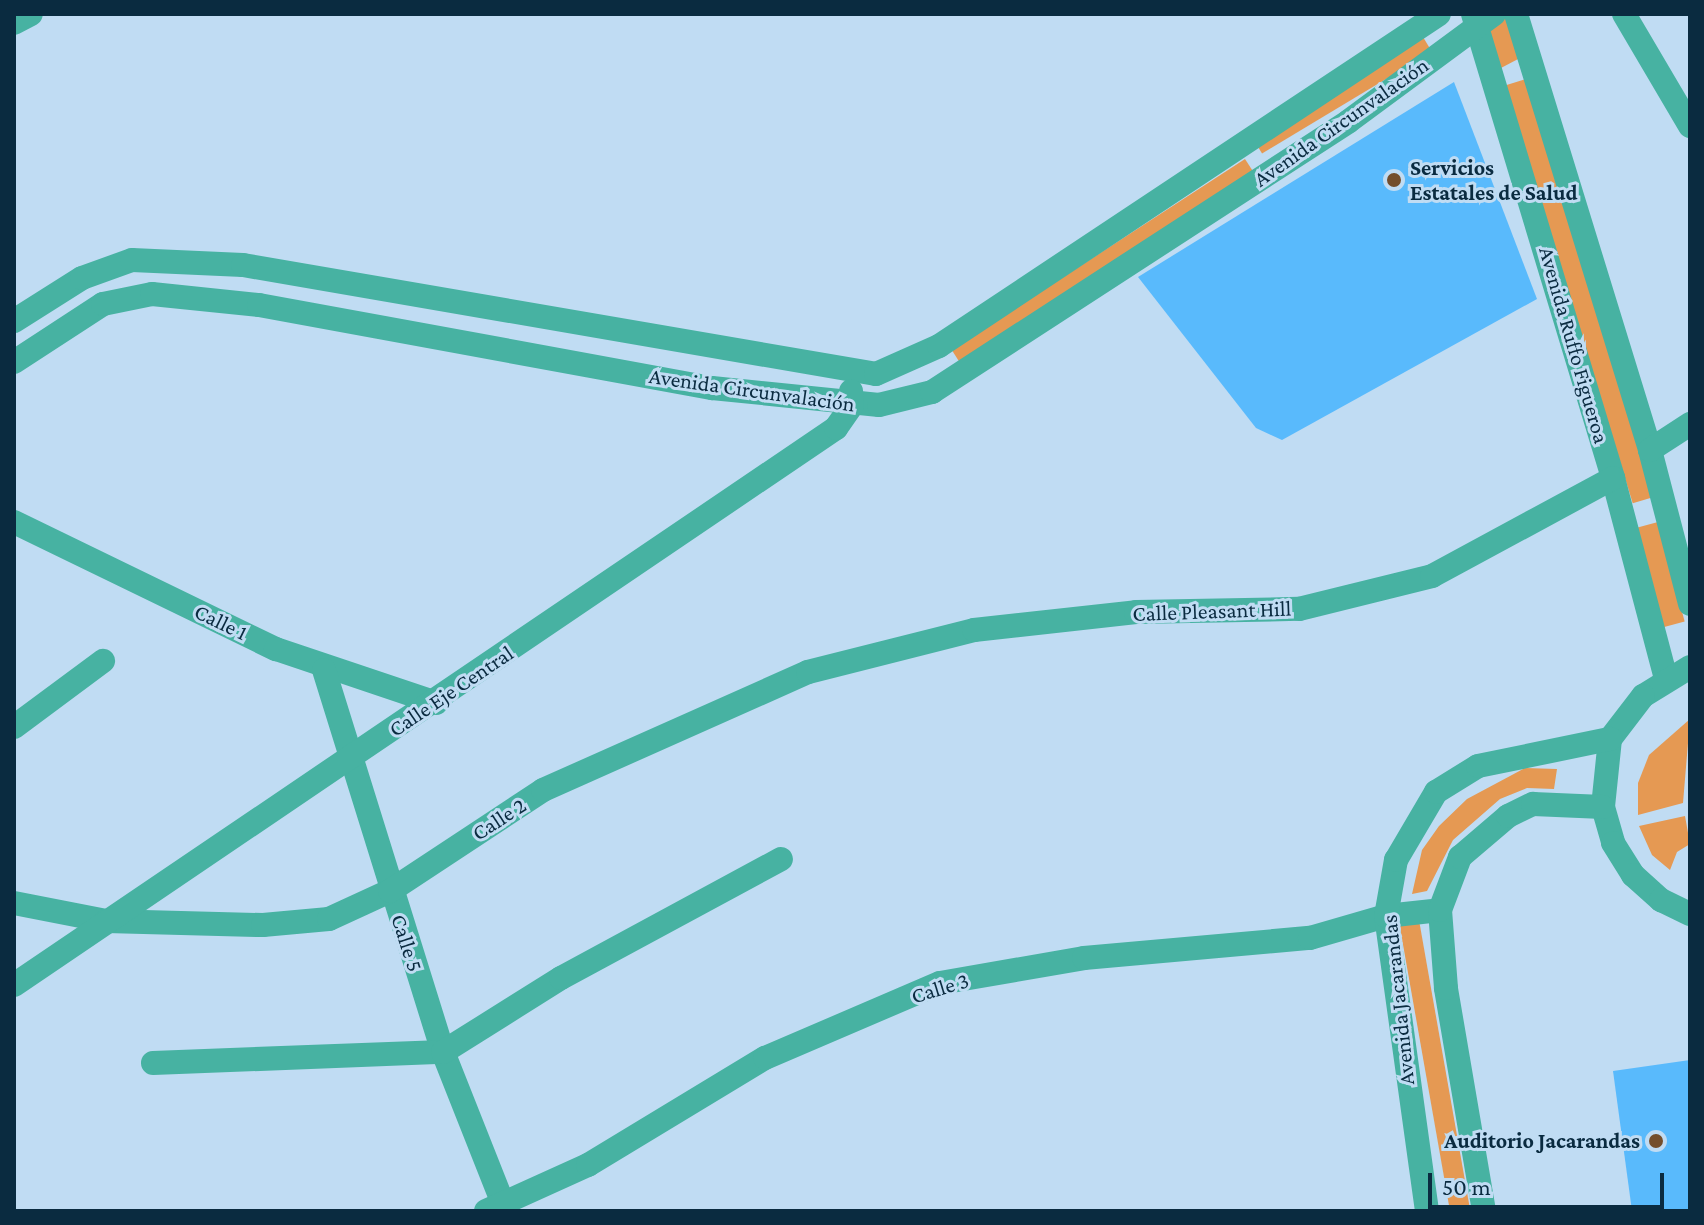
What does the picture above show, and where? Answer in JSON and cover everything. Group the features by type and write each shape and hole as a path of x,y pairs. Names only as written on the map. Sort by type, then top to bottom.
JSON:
{"street":[{"path":"14,23 31,14"},
{"name":"Avenida Circunvalación","path":"14,321 82,278 132,260 243,265 876,374 939,346 1439,14"},
{"name":"Avenida Ruffo Figueroa","path":"1516,14 1650,450 1690,604"},
{"path":"1624,14 1690,126"},
{"name":"Avenida Circunvalación","path":"14,362 103,304 152,294 259,305 712,388 852,405 879,405 932,392 1267,175 1481,18"},
{"name":"Avenida Ruffo Figueroa","path":"1481,18 1613,478 1666,678"},
{"path":"1249,143 1267,175"},
{"path":"851,372 852,405"},
{"path":"876,374 879,405"},
{"name":"Calle Eje Central","path":"14,985 436,703 836,428 852,405"},
{"path":"1650,450 1690,424"},
{"name":"Calle Pleasant Hill","path":"974,630 1136,612 1299,609 1432,576 1613,478"},
{"name":"Calle 1","path":"14,522 324,670 436,703"},
{"name":"Calle 2","path":"14,903 106,921 263,925 329,919 390,891 543,790 752,696 808,672 974,630"},
{"path":"14,727 103,661"},
{"path":"1690,667 1666,678 1610,739 1603,807 1613,843 1633,875 1661,900 1690,914"},
{"name":"Calle 5","path":"324,670 390,891 498,1209"},
{"name":"Avenida Jacarandas","path":"1427,1211 1386,916 1396,860 1436,792 1478,766 1522,752 1610,739"},
{"path":"1484,1211 1446,988 1440,910 1460,857 1508,816 1533,804 1603,807"},
{"path":"153,1063 443,1052 561,978 781,859"},
{"name":"Calle 3","path":"498,1209 588,1165 765,1058 940,983 1084,958 1310,938 1386,916 1440,910"}],"shaded area":[{"path":"1505,15 1520,58 1501,68 1487,28"},
{"path":"1423,37 1432,52 1262,154 1253,139"},
{"path":"1526,79 1654,497 1633,503 1505,85"},
{"path":"1245,159 1254,173 961,364 951,350"},
{"path":"1658,522 1685,621 1661,628 1635,528"},
{"path":"1690,719 1683,803 1638,815 1638,783 1649,755"},
{"path":"1525,768 1557,769 1554,789 1527,788 1500,799 1453,840 1427,891 1412,894 1422,850 1439,826 1467,799"},
{"path":"1685,816 1690,844 1677,852 1670,870 1652,855 1639,826"},
{"path":"1419,920 1470,1211 1450,1211 1399,923"}],"building":[{"name":"Servicios Estatales de Salud","path":"1454,82 1537,299 1282,440 1256,428 1138,277"},
{"name":"Auditorio Jacarandas","path":"1690,1060 1690,1211 1632,1211 1613,1071"}],"place":[{"name":"Servicios Estatales de Salud","path":"1394,180"},
{"name":"Auditorio Jacarandas","path":"1656,1141"}]}
